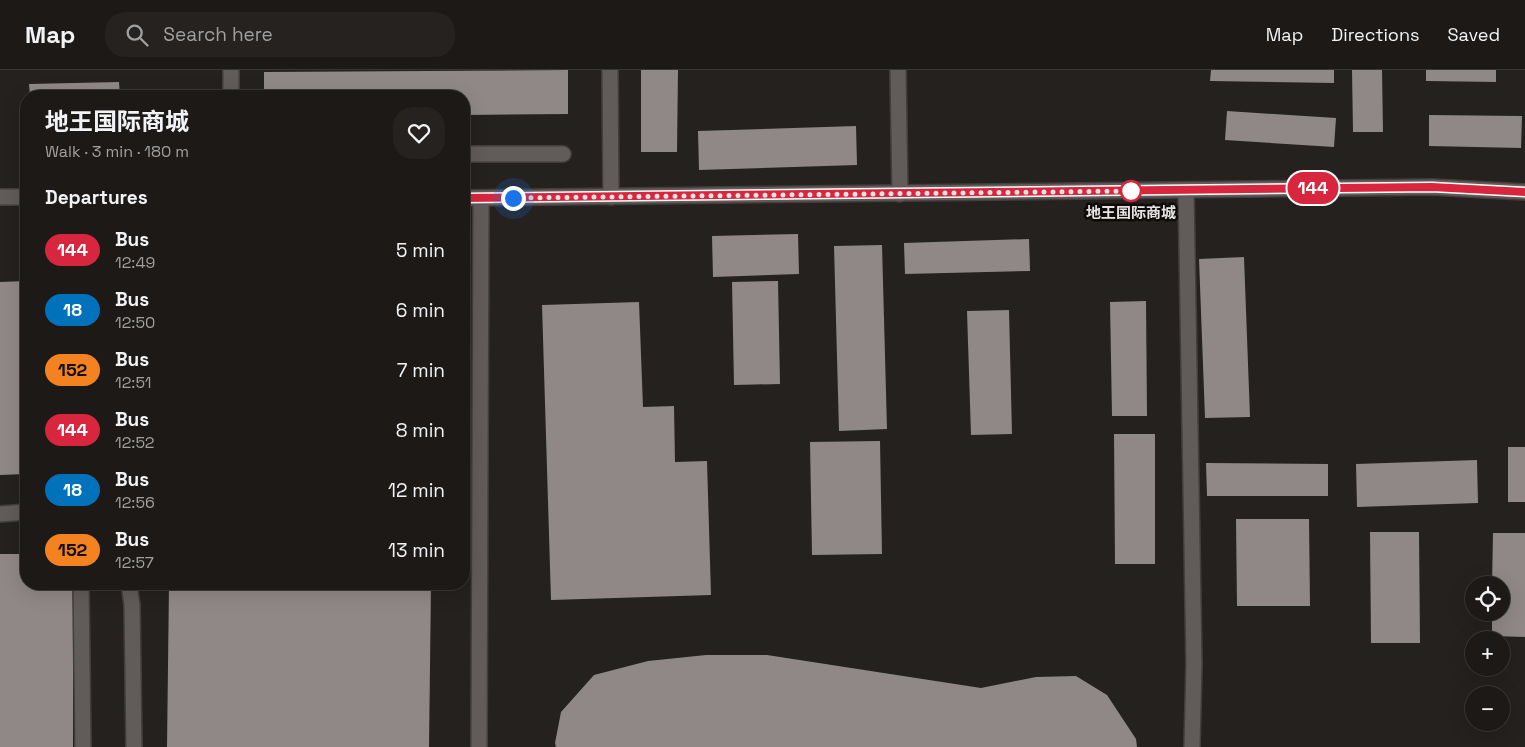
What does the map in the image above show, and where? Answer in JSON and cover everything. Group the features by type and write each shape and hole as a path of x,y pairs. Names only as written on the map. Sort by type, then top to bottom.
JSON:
{"street":[{"path":"231,70 231,90"},
{"path":"610,70 611,197"},
{"path":"898,70 900,194"},
{"path":"470,154 563,154"},
{"path":"470,198 1432,187 1525,192"},
{"path":"1186,190 1194,664 1192,747"},
{"path":"0,197 20,197"},
{"path":"479,747 481,198"},
{"path":"0,514 20,512"},
{"path":"81,590 83,747"},
{"path":"130,590 132,605 134,747"}],"building":[{"path":"568,70 568,114 470,115 470,90 264,90 264,72"},
{"path":"641,70 678,70 677,152 641,152"},
{"path":"1211,70 1334,70 1334,83 1210,81"},
{"path":"1352,70 1382,70 1383,132 1353,132"},
{"path":"1426,70 1496,70 1496,82 1426,81"},
{"path":"119,82 120,90 30,90 29,84"},
{"path":"1227,111 1336,118 1334,147 1225,140"},
{"path":"1429,115 1522,116 1521,148 1429,146"},
{"path":"856,126 857,165 699,170 698,131"},
{"path":"798,234 799,274 713,277 712,236"},
{"path":"1029,239 1030,271 905,274 904,243"},
{"path":"882,245 887,429 839,431 834,246"},
{"path":"1244,257 1250,417 1205,418 1199,259"},
{"path":"20,281 20,474 0,475 0,282"},
{"path":"778,281 780,384 734,385 732,282"},
{"path":"1146,301 1147,416 1112,416 1110,302"},
{"path":"639,302 643,407 674,406 675,462 707,461 711,595 551,600 542,305"},
{"path":"1009,310 1012,434 971,435 967,311"},
{"path":"1114,434 1155,434 1155,564 1115,564"},
{"path":"880,441 882,554 812,555 810,442"},
{"path":"1508,447 1525,447 1525,502 1508,502"},
{"path":"1477,460 1478,503 1357,507 1356,464"},
{"path":"1206,463 1328,464 1328,496 1207,496"},
{"path":"1236,519 1309,519 1310,606 1237,606"},
{"path":"1370,532 1419,532 1420,643 1371,643"},
{"path":"1493,533 1525,533 1525,637 1510,637 1510,631 1492,631 1492,621 1510,621 1510,576 1492,576"},
{"path":"0,554 20,554 20,590 73,590 73,747 0,747"},
{"path":"169,590 431,590 429,747 167,747"},
{"path":"706,655 767,655 981,688 1036,677 1076,676 1107,695 1136,739 1137,747 556,747 555,743 561,712 594,675 648,661"}],"bus line":[{"name":"144","path":"470,198 1432,187 1525,192"}],"place":[{"name":"地王国际商城","path":"1131,191"}],"route":[{"path":"513,198 1131,191"}]}
